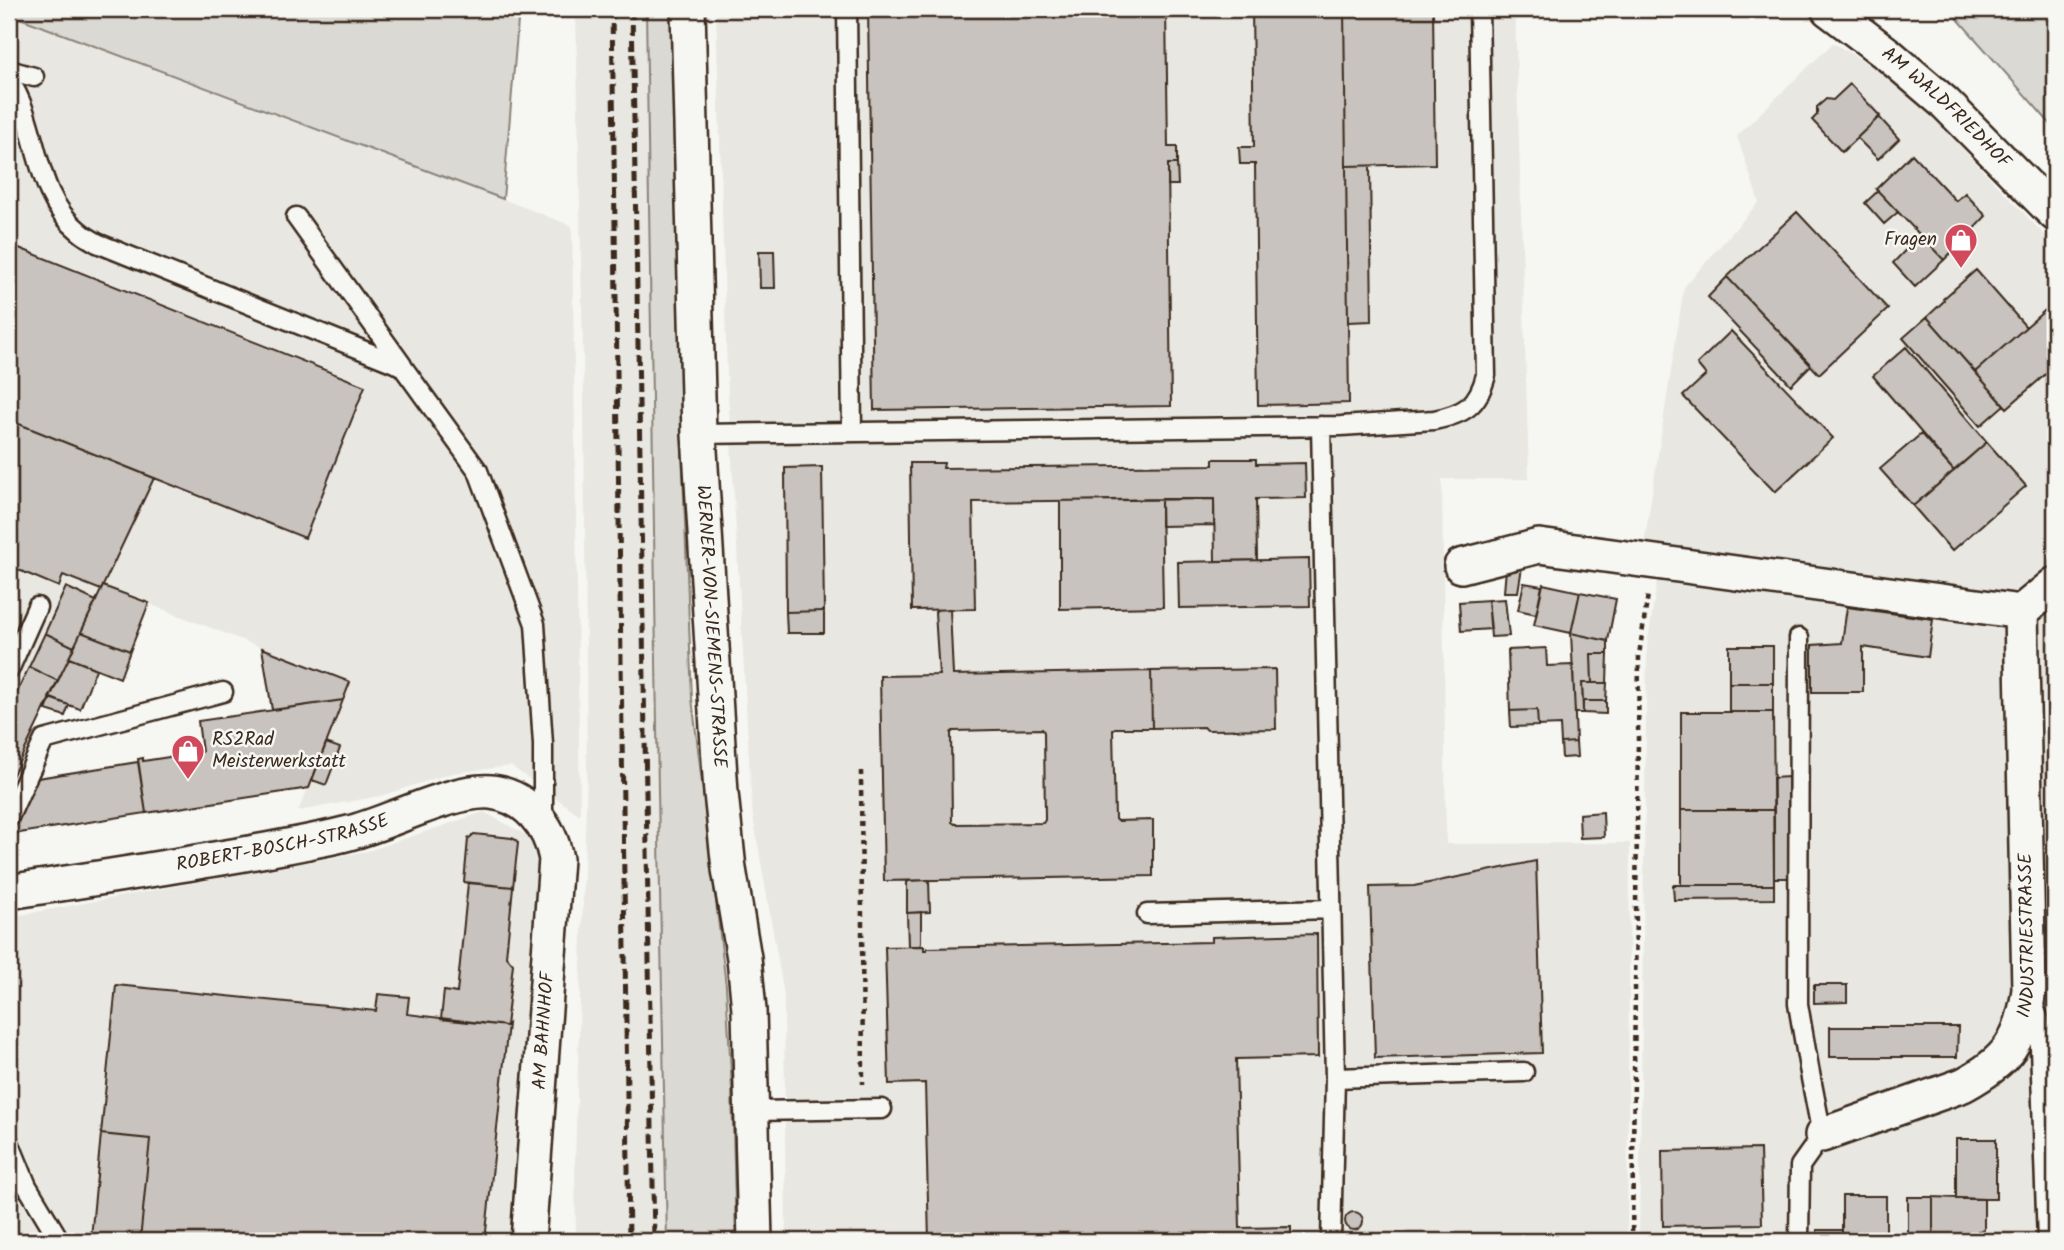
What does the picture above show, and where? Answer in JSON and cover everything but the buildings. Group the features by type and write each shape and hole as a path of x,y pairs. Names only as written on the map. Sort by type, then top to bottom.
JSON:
{"street":[{"name":"WERNER-VON-SIEMENS-STRASSE","path":"688,9 699,434 721,793 729,869 744,958 749,1024 755,1241"},
{"name":"AM WALDFRIEDHOF","path":"1828,9 1890,56 1945,103 2055,214"},
{"path":"1461,566 1539,546 2021,612 2055,584"},
{"name":"INDUSTRIESTRASSE","path":"1822,1135 1963,1085 1992,1068 2003,1058 2024,1022 2029,989 2021,612"},
{"name":"ROBERT-BOSCH-STRASSE","path":"9,892 203,862 328,838 351,833 447,799 474,793 491,792 519,801 543,824"},
{"name":"AM BAHNHOF","path":"528,1241 556,872 555,851 543,824"}],"lane":[{"path":"847,9 852,431"},
{"path":"699,434 1321,426 1388,424 1450,417 1462,412 1482,391 1486,375 1479,9"},
{"path":"9,70 34,77"},
{"path":"9,80 24,111 47,188 57,205 79,231 97,243 402,366"},
{"path":"296,217 478,471 535,625 543,744 543,824"},
{"path":"1321,426 1335,1078 1331,1241"},
{"path":"9,670 37,607"},
{"path":"1799,638 1798,1004 1822,1135 1800,1166 1799,1241"},
{"path":"9,817 44,740 223,692"},
{"path":"1147,914 1331,909"},
{"path":"2029,989 2039,1020 2047,1241"},
{"path":"1335,1078 1524,1072"},
{"path":"752,1111 882,1109"},
{"path":"9,1142 27,1186 60,1241"}],"path":[{"path":"1632,1241 1639,655 1653,562"},
{"path":"861,771 863,1109"}],"shaded area":[{"path":"9,9 572,226 580,815 511,766 452,773 380,796 298,811 312,780 326,785 340,749 326,743 350,682 103,586 9,783"},
{"path":"9,9 519,9 503,199 9,14"},
{"path":"576,9 646,9 667,1241 576,1241 575,1164 587,772 584,403"},
{"path":"646,9 674,9 682,447 692,698 726,986 736,1241 667,1241"},
{"path":"716,9 1515,9 1529,479 1442,479 1446,844 1630,843 1627,1241 786,1241 784,995 752,810 727,373"},
{"path":"1949,9 2055,9 2055,129"},
{"path":"1833,43 1898,81 2055,246 2055,1241 1639,1241 1647,647 1662,548 1644,545 1684,287 1759,202 1737,136"},
{"path":"484,812 548,847 516,1241 9,1241 9,917 368,851"}],"railway":[{"path":"612,9 629,1241"},
{"path":"632,9 654,1241"}],"place":[{"name":"Fragen","path":"1961,270"},
{"name":"RS2Rad Meisterwerkstatt","path":"188,781"}]}
